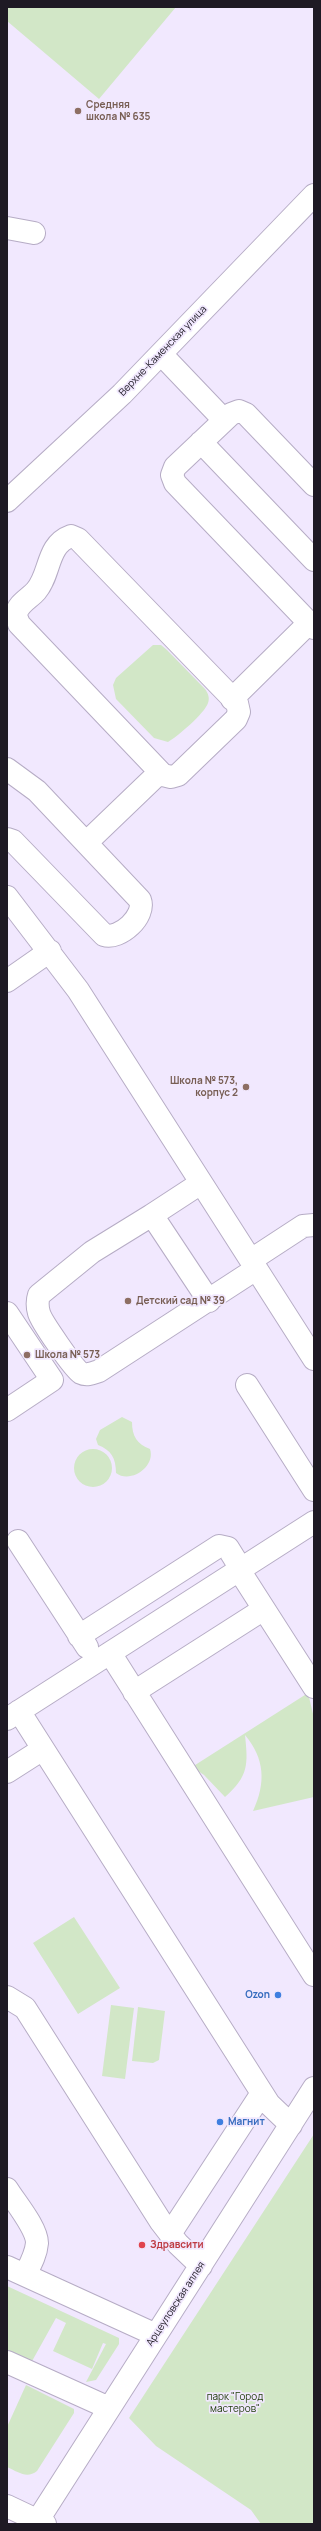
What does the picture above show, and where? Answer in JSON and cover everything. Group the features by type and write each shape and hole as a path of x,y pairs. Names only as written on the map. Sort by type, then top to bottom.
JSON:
{"street":[{"name":"Верхне-Каменская улица","path":"7,501 161,354 314,195"},
{"path":"7,228 34,233"},
{"path":"161,354 224,420"},
{"path":"232,699 312,626 175,483 172,475 175,467 224,420 231,414 239,411 246,414 314,485"},
{"path":"202,442 314,560"},
{"path":"71,536 78,539 232,699 239,712 236,719 178,775 171,777 160,772 19,624 16,615 20,606 37,590 54,548 64,538 71,536"},
{"path":"7,769 37,791 140,900 142,907 140,914 118,935 111,937 104,935 13,841 7,839"},
{"path":"86,843 160,772"},
{"path":"7,897 50,951 108,1036 314,1359"},
{"path":"7,981 50,951"},
{"path":"201,1183 92,1252 38,1295 37,1304 39,1314 72,1366 81,1374 99,1371 209,1301 303,1226 314,1225"},
{"path":"152,1215 209,1301"},
{"path":"7,1313 52,1380 7,1410"},
{"path":"247,1385 314,1490"},
{"path":"291,2125 279,2116 262,2093 43,1749 13,1715 314,1522"},
{"path":"18,1541 79,1636 103,1657 134,1692 314,1975"},
{"path":"79,1636 219,1546 228,1548 264,1609 314,1687"},
{"path":"134,1692 264,1609"},
{"path":"7,1772 43,1749"},
{"path":"7,1997 25,2008 170,2234 200,2266"},
{"name":"Арцеуловская аллея","path":"41,2522 110,2408 314,2088"},
{"path":"170,2234 262,2093"},
{"path":"7,2189 33,2230 37,2242 35,2254 16,2271 156,2335"},
{"path":"7,2362 110,2408"},
{"path":"7,2506 41,2522"}],"green space":[{"path":"7,7 176,7 99,99 7,21"},
{"path":"153,645 161,645 167,650 205,689 209,697 209,701 202,713 184,730 168,742 154,738 116,699 113,685 116,678"},
{"path":"122,1417 132,1422 136,1439 142,1445 150,1449 151,1456 146,1467 134,1475 128,1476 122,1476 116,1473 112,1455 106,1449 98,1445 96,1439 100,1430"},
{"path":"89,1449 97,1449 107,1454 111,1461 111,1475 107,1482 97,1487 89,1487 79,1482 77,1479 74,1472 74,1464 79,1454 82,1452"},
{"path":"308,1693 314,1718 314,1797 253,1811 260,1791 260,1762 252,1744 245,1735 247,1754 243,1776 239,1783 225,1797 204,1775 192,1767"},
{"path":"74,1917 120,1988 78,2014 33,1943"},
{"path":"111,2005 134,2008 125,2079 102,2076"},
{"path":"138,2007 165,2011 159,2060 153,2063 132,2061"},
{"name":"парк \"Город мастеров\"","path":"314,2134 314,2524 261,2524 251,2510 156,2446 129,2418"},
{"path":"7,2286 119,2338 119,2344 96,2380 86,2382 106,2344 103,2343 92,2369 53,2351 66,2323 56,2318 31,2363 7,2352"},
{"path":"26,2385 74,2409 74,2413 37,2471 26,2475 7,2467 7,2427"}],"place":[{"name":"Средняя школа № 635","path":"78,111"},
{"name":"Школа № 573, корпус 2","path":"246,1087"},
{"name":"Детский сад № 39","path":"128,1301"},
{"name":"Школа № 573","path":"27,1355"},
{"name":"Ozon","path":"278,1995"},
{"name":"Магнит","path":"220,2122"},
{"name":"Здравсити","path":"142,2245"}]}
